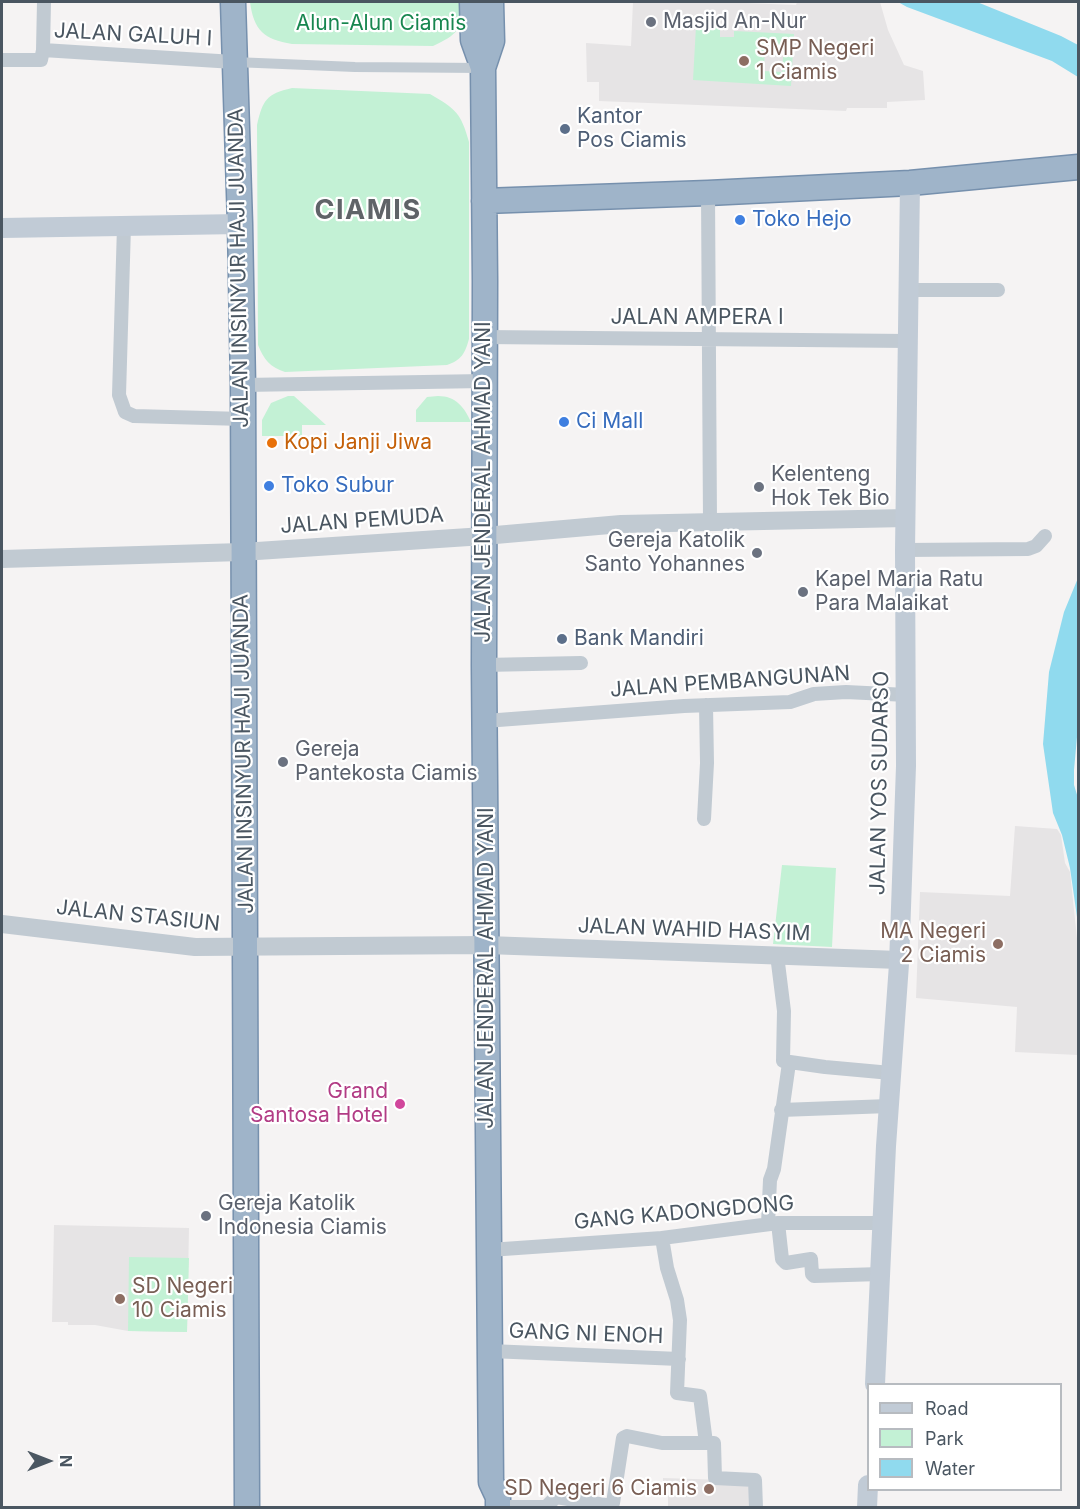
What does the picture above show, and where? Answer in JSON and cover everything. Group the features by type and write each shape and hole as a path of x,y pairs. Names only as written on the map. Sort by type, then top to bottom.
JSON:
{"highway":[{"name":"JALAN INSINYUR HAJI JUANDA","path":"233,2 243,385 247,1508"},
{"path":"472,2 473,40 483,68"},
{"path":"483,68 492,41 491,2"},
{"name":"JALAN JENDERAL AHMAD YANI","path":"483,68 484,665 491,1482 498,1497 498,1507"},
{"path":"484,201 910,183 1078,167"},
{"name":"JALAN JENDERAL AHMAD YANI","path":"484,1508 484,1497 491,1482"}],"main road":[{"name":"JALAN YOS SUDARSO","path":"875,1383 899,960 906,766 905,550 910,183"},
{"path":"2,228 240,224"},
{"path":"867,1508 868,1491"}],"street":[{"path":"43,50 44,2"},
{"name":"JALAN GALUH I","path":"2,60 41,60 43,50 234,62"},
{"path":"234,62 355,67 483,68"},
{"path":"708,193 710,522"},
{"path":"124,226 119,396 125,412 134,416 243,419"},
{"path":"909,290 998,290"},
{"name":"JALAN AMPERA I","path":"484,337 908,341"},
{"path":"243,385 484,381"},
{"name":"JALAN PEMUDA","path":"2,559 243,552 484,536 621,524 906,518"},
{"path":"905,550 1028,549 1036,546 1046,536"},
{"path":"484,665 581,663"},
{"name":"JALAN PEMBANGUNAN","path":"485,721 706,705 790,702 814,694 846,692 907,695"},
{"path":"704,819 707,763 706,705"},
{"name":"JALAN STASIUN","path":"2,924 195,947 487,945"},
{"name":"JALAN WAHID HASYIM","path":"487,945 899,960"},
{"path":"777,955 784,1011 783,1061 891,1073"},
{"path":"789,1063 774,1169 770,1180 773,1223 782,1259 786,1263 811,1259 814,1275 880,1274"},
{"path":"781,1110 889,1106"},
{"name":"GANG KADONGDONG","path":"489,1250 662,1238 773,1223 883,1223"},
{"path":"662,1238 680,1320 677,1393 700,1396 706,1443"},
{"name":"GANG NI ENOH","path":"490,1351 679,1359"},
{"path":"498,1507 546,1507 556,1497 611,1506 625,1436 662,1443 714,1443 715,1478 755,1480 756,1508"}],"shaded area":[{"name":"SMP Negeri 1 Ciamis","path":"633,2 796,5 797,2 880,2 888,30 904,65 923,71 925,100 887,102 887,108 847,108 846,111 599,101 599,82 587,82 586,43 631,46"},
{"name":"MA Negeri 2 Ciamis","path":"1015,826 1057,829 1061,835 1065,863 1070,872 1078,948 1078,1055 1015,1052 1017,1007 916,998 920,892 1010,896"},
{"name":"SD Negeri 10 Ciamis","path":"54,1225 189,1228 187,1332 128,1331 95,1325 68,1325 68,1322 52,1322"},
{"name":"SD Negeri 6 Ciamis","path":"663,1478 754,1481 755,1507 668,1507 668,1497 663,1496"}],"green space":[{"name":"Alun-Alun Ciamis","path":"250,2 464,2 464,11 457,30 433,46 292,44 274,39 262,32 254,20"},
{"path":"696,26 720,28 720,37 734,37 734,31 794,34 791,86 693,80","holes":["765,44 784,45 782,72 764,71"]},
{"name":"Alun-Alun Ciamis","path":"292,88 430,94 452,108 460,118 469,142 469,339 464,352 456,361 447,365 285,372 271,365 263,355 258,345 257,125 267,99 276,93"},
{"path":"294,396 326,425 302,425 302,436 262,436 262,420 271,403"},
{"path":"427,397 450,398 459,403 471,422 416,422 416,410"},
{"path":"782,865 836,868 832,947 773,944"},
{"path":"129,1257 189,1258 187,1332 128,1331"}],"water":[{"path":"898,2 977,2 1061,36 1078,45 1078,77 1052,61"},
{"path":"1078,578 1078,726 1074,785 1078,798 1078,924 1070,868 1062,835 1053,813 1043,744 1049,672 1064,612"}],"place":[{"name":"Masjid An-Nur","path":"651,22"},
{"name":"SMP Negeri 1 Ciamis","path":"744,61"},
{"name":"Kantor Pos Ciamis","path":"565,129"},
{"name":"Toko Hejo","path":"740,220"},
{"name":"Ci Mall","path":"564,422"},
{"name":"Kopi Janji Jiwa","path":"272,443"},
{"name":"Toko Subur","path":"269,486"},
{"name":"Kelenteng Hok Tek Bio","path":"759,487"},
{"name":"Gereja Katolik Santo Yohannes","path":"757,553"},
{"name":"Kapel Maria Ratu Para Malaikat","path":"803,592"},
{"name":"Bank Mandiri","path":"562,639"},
{"name":"Gereja Pantekosta Ciamis","path":"283,762"},
{"name":"MA Negeri 2 Ciamis","path":"998,944"},
{"name":"Grand Santosa Hotel","path":"400,1104"},
{"name":"Gereja Katolik Indonesia Ciamis","path":"206,1216"},
{"name":"SD Negeri 10 Ciamis","path":"120,1299"},
{"name":"SD Negeri 6 Ciamis","path":"709,1489"}],"district":[{"name":"CIAMIS","path":"368,211"}]}
